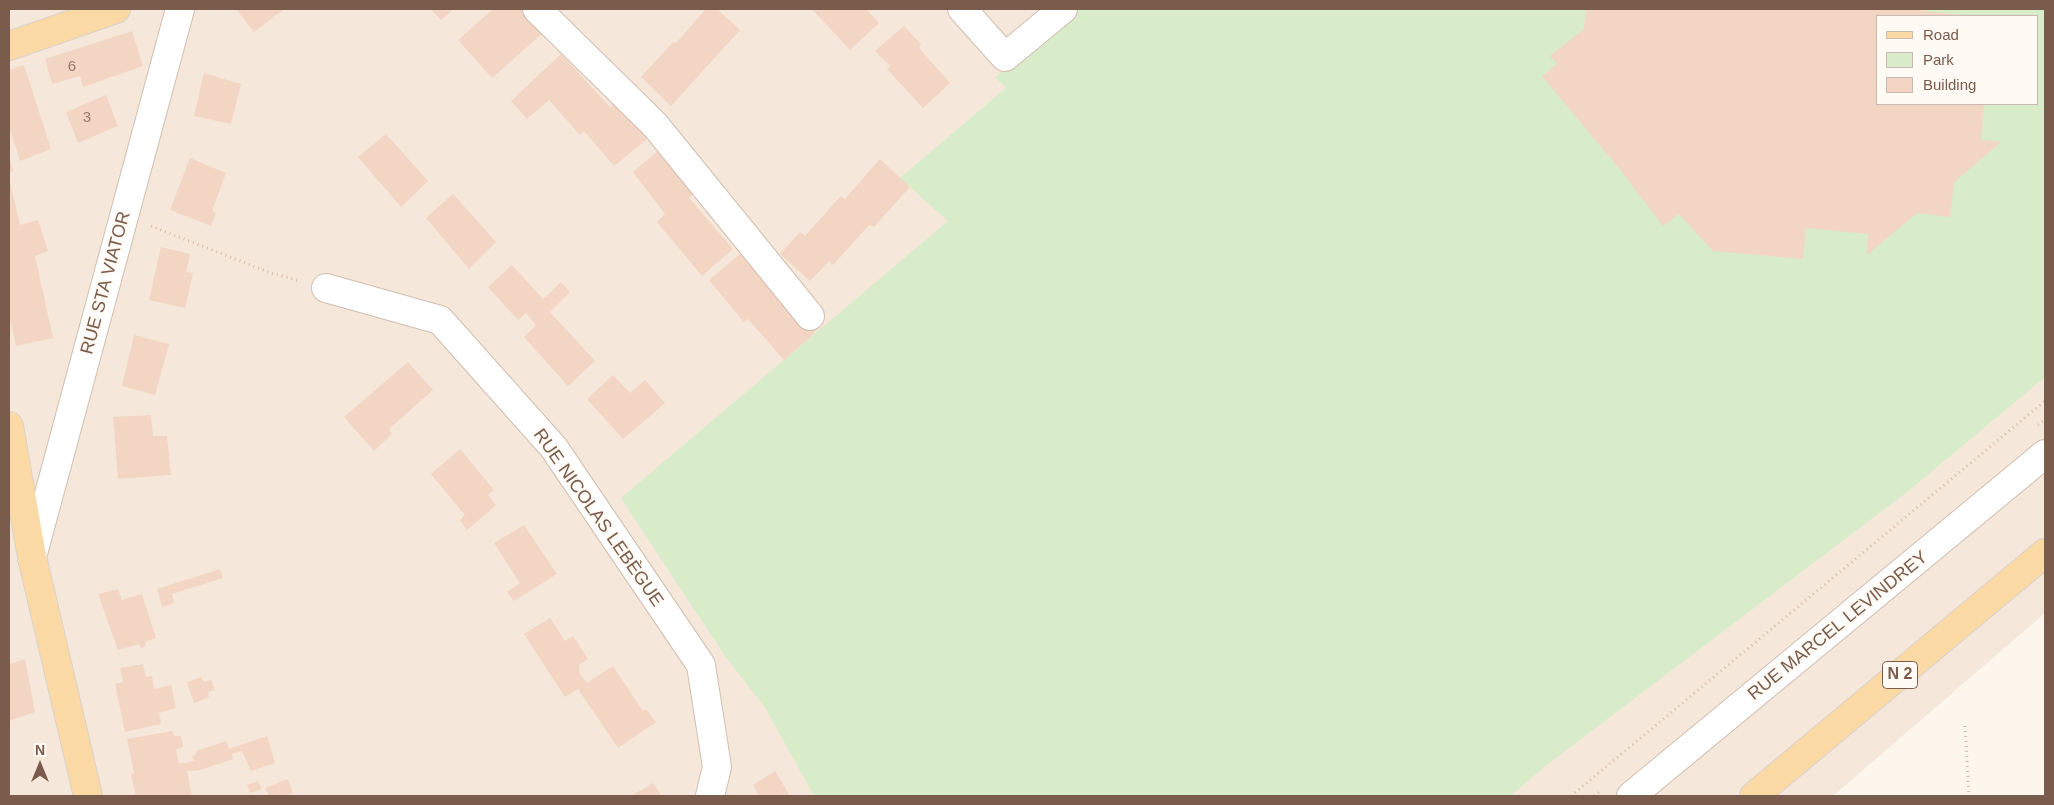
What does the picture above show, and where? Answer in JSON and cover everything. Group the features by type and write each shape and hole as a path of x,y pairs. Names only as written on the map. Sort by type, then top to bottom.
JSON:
{"main road":[{"path":"9,46 116,9"},
{"path":"9,426 32,557 88,796"},
{"name":"N 2","path":"1754,796 2045,553"}],"street":[{"name":"RUE STA VIATOR","path":"32,557 180,9"},
{"path":"537,9 655,125 810,316"},
{"path":"961,9 1005,57 1063,9"},
{"name":"RUE NICOLAS LEBÈGUE","path":"326,288 440,320 554,448 700,666 717,767 710,796"},
{"name":"RUE MARCEL LEVINDREY","path":"1631,796 2045,454"}],"path":[{"path":"125,215 271,273 326,288"},
{"path":"1571,796 2045,401"},
{"path":"1964,726 1969,796"}],"shaded area":[{"path":"9,9 2045,9 2045,613 1833,796 9,796"}],"green space":[{"path":"1074,9 2045,9 2045,377 1907,492 1548,764 1510,796 814,796 766,709 725,656 621,498 948,221 900,178 1006,88 995,77 1051,36"}],"building":[{"path":"236,9 284,9 254,32"},
{"path":"431,9 454,9 441,20"},
{"path":"493,9 523,9 544,32 492,78 458,40"},
{"path":"706,9 717,9 740,30 671,106 641,77 673,42 676,43"},
{"path":"812,9 866,9 879,23 850,50"},
{"path":"1586,9 1922,9 1924,11 1961,15 1876,15 1876,105 1984,105 1981,140 2001,142 1954,182 1950,217 1917,213 1867,255 1868,234 1806,228 1803,259 1713,251 1679,214 1663,226 1618,167 1542,76 1557,64 1550,56 1584,29"},
{"path":"904,26 921,44 919,48 950,83 923,108 887,69 890,66 875,51"},
{"path":"132,31 143,66 83,87 80,76 52,84 45,59"},
{"path":"561,54 610,107 614,102 647,139 614,166 584,131 580,135 549,100 527,119 511,101"},
{"path":"24,65 51,149 20,161 9,126 9,70"},
{"path":"204,73 241,84 231,124 194,116"},
{"path":"106,95 118,126 78,143 66,112"},
{"path":"386,134 428,181 401,207 358,157"},
{"path":"663,147 698,189 689,198 733,249 702,276 657,222 665,214 633,172"},
{"path":"9,155 13,171 9,173"},
{"path":"190,158 226,173 212,211 216,213 211,226 170,210"},
{"path":"880,159 910,187 874,227 869,225 833,265 829,261 810,281 780,254 800,232 805,236 841,196 845,199"},
{"path":"9,177 20,225 38,220 48,251 35,256 53,338 16,346 9,314"},
{"path":"453,194 496,242 469,269 426,218"},
{"path":"161,247 190,254 186,272 193,273 185,308 149,300"},
{"path":"740,254 775,295 779,291 815,333 784,360 748,319 744,322 709,280"},
{"path":"512,265 543,299 561,282 570,292 550,312 595,361 568,386 524,337 536,325 526,313 518,320 488,287"},
{"path":"134,335 169,344 155,395 122,386"},
{"path":"408,362 433,390 389,429 392,434 374,451 344,417"},
{"path":"613,375 630,393 645,380 665,403 623,439 587,399"},
{"path":"151,415 153,436 167,436 171,475 118,479 113,417"},
{"path":"460,449 494,490 488,495 496,505 467,530 460,520 465,515 431,474"},
{"path":"524,525 557,574 514,601 507,592 520,583 494,543"},
{"path":"220,569 223,578 172,594 174,603 162,607 157,589"},
{"path":"118,589 122,600 142,594 156,638 145,642 146,646 141,648 139,644 118,650 98,594"},
{"path":"550,618 565,641 573,636 588,659 579,665 580,674 587,683 613,666 643,711 646,709 656,722 618,748 578,689 565,697 524,634"},
{"path":"25,659 35,712 9,721 9,664"},
{"path":"143,664 146,677 152,676 154,689 171,685 176,708 159,713 161,724 125,732 115,684 123,682 120,668"},
{"path":"201,677 204,682 211,680 215,690 208,692 209,697 194,703 187,682"},
{"path":"172,731 174,736 181,736 183,747 176,749 179,764 194,761 192,756 196,754 196,751 226,741 229,749 267,736 275,763 251,771 242,751 232,754 233,759 201,770 187,771 192,796 136,796 131,774 134,773 127,739"},
{"path":"775,771 790,796 759,796 753,785"},
{"path":"288,779 293,793 284,796 269,796 265,788"},
{"path":"258,781 262,789 250,793 247,785"},
{"path":"653,783 662,796 631,796"}]}
